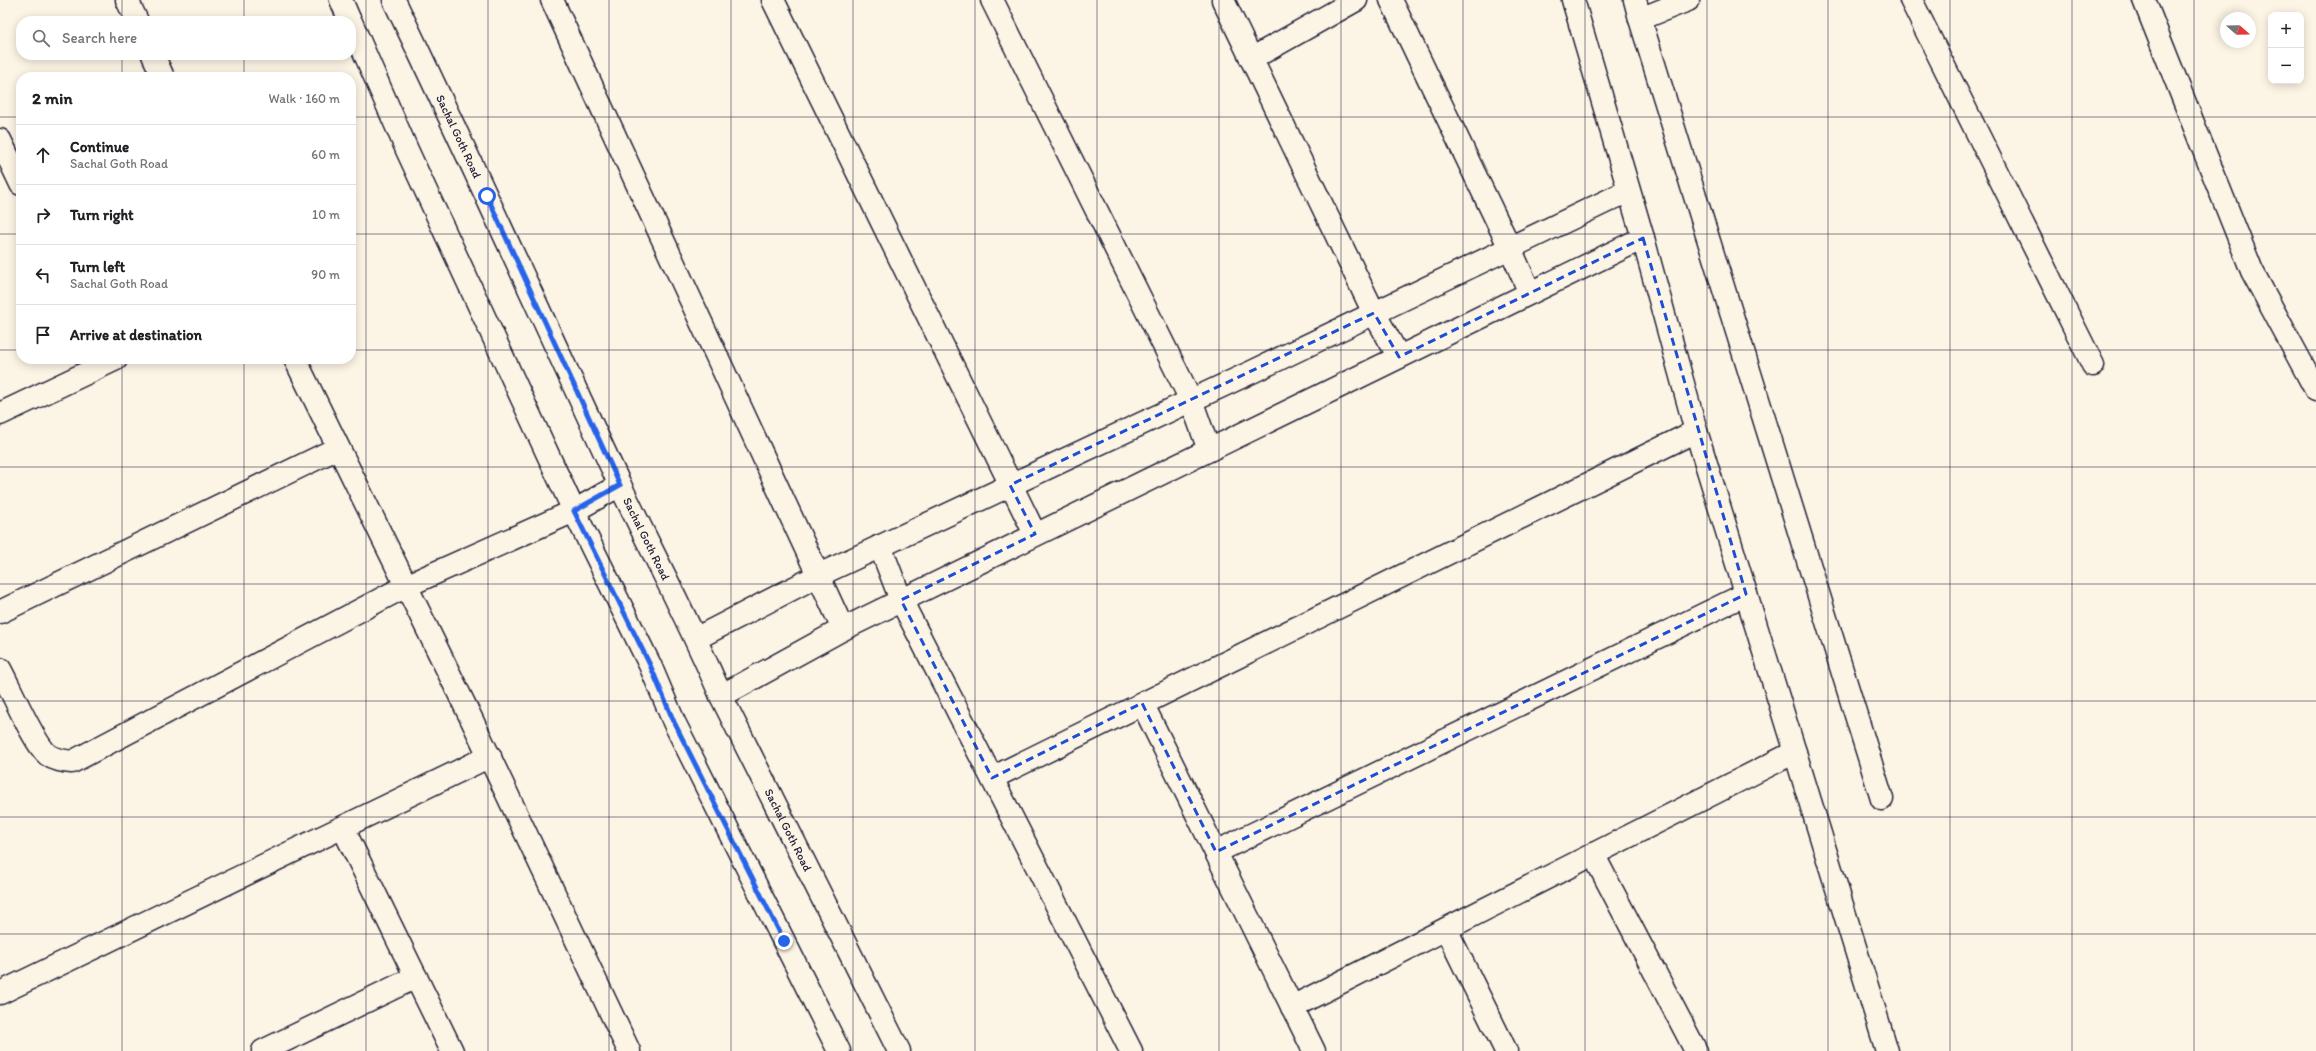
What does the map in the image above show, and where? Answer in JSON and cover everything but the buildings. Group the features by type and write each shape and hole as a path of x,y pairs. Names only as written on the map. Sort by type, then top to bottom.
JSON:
{"street":[{"path":"127,0 135,16"},
{"path":"341,0 348,16"},
{"name":"Sachal Goth Road","path":"394,0 457,131 620,485 697,638 721,696 899,1051"},
{"path":"552,0 843,628"},
{"path":"772,0 1035,534"},
{"path":"992,0 1191,400 1209,450"},
{"path":"1223,0 1374,313 1399,356"},
{"path":"1251,58 1356,0"},
{"path":"1392,0 1530,293"},
{"path":"1573,0 1643,238 1696,431 1887,1051"},
{"path":"1688,0 1638,9 1882,799"},
{"path":"1910,0 2093,366"},
{"path":"2144,0 2252,271 2316,390"},
{"path":"356,33 407,150 574,511 650,665 674,722 839,1051"},
{"path":"155,60 161,72"},
{"path":"0,140 16,174"},
{"path":"697,638 819,575 1191,400 1628,191"},
{"path":"721,696 843,628 1643,238"},
{"path":"0,414 102,364"},
{"path":"297,364 490,756 629,1051"},
{"path":"992,778 1696,431"},
{"path":"0,612 338,448"},
{"path":"0,668 38,742 48,754 58,760 72,762 406,586 574,511 620,485"},
{"path":"880,546 901,600 1131,1051"},
{"path":"1216,852 1746,594"},
{"path":"1142,703 1314,1051"},
{"path":"1292,1007 1795,752"},
{"path":"0,993 490,756"},
{"path":"342,828 452,1051"},
{"path":"1593,854 1696,1051"},
{"path":"1446,929 1506,1051"},
{"path":"263,1051 416,977"}],"highlighted area":[{"path":"1643,238 1746,594 1216,852 1142,703 992,778 901,600 1035,534 1010,485 1374,313 1399,357"}],"route":[{"path":"487,196 620,485 574,511 650,665 674,722 784,941"}]}
